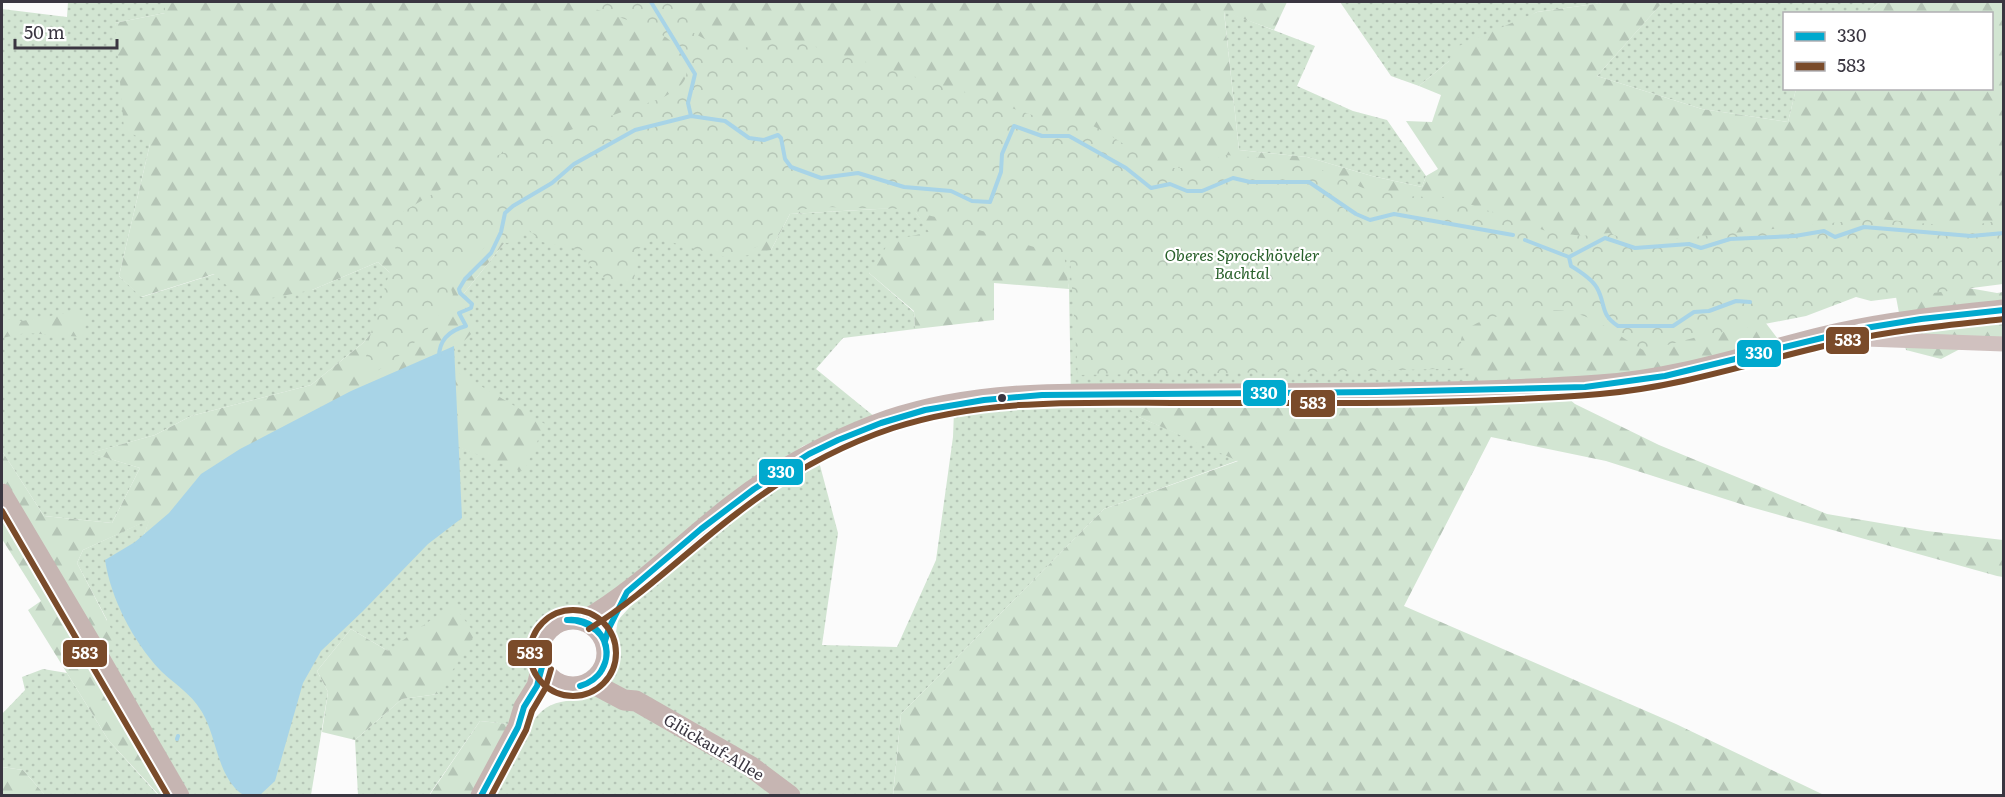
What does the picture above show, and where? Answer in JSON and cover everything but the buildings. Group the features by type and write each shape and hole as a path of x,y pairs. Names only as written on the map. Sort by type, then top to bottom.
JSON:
{"main road":[{"path":"584,621 627,592 734,504 807,456 836,441 891,420 952,404 1068,394 1353,393 1521,390 1606,385 1652,379 1838,333 1897,321 2004,310"},
{"path":"2,494 179,795"},
{"path":"518,727 550,695 568,687 583,686 599,675 607,657 605,641 609,627 627,592"},
{"path":"481,795 518,727 524,707 537,687 542,667 539,651 543,636 554,625 568,619 584,621 595,627 605,641"},
{"name":"Glückauf-Allee","path":"605,665 629,690 636,701"},
{"path":"542,667 551,679 568,687"},
{"name":"Glückauf-Allee","path":"590,682 624,700 636,701 750,766 790,795"}],"street":[{"path":"1838,333 1866,339 2004,344"}],"green space":[{"path":"68,2 165,2 165,13 115,23 150,144 119,276 142,297 215,274 312,290 378,262 396,278 392,308 363,343 311,385 191,416 155,435 91,453 140,468 112,523 44,516 2,451 2,9 67,17"},
{"path":"165,2 1287,2 1274,30 1224,12 1239,150 1307,157 1372,176 1422,187 1426,176 1438,169 1406,121 1432,122 1441,95 1419,86 1449,61 1454,48 1537,12 1609,2 1662,3 1597,76 1702,109 1788,122 1796,90 1993,90 1993,12 1868,12 1880,2 2003,2 2003,233 1765,322 1781,343 1652,372 1474,385 1456,340 1177,294 1064,254 1069,289 994,283 994,320 915,329 914,311 869,273 890,241 929,232 912,207 790,214 771,250 731,259 694,247 822,71 506,241 461,297 476,329 442,363 545,424 524,472 395,423 144,535 149,520 83,550 77,563 117,640 106,651 2,481 2,451 44,516 112,523 140,468 90,453 155,435 191,416 311,385 363,343 392,308 396,278 378,262 312,290 246,303 214,274 141,297 119,276 150,144 124,129 115,23 165,13"},
{"name":"Oberes Sprockhöveler Bachtal","path":"575,2 692,2 690,31 723,49 739,50 765,41 786,38 1032,115 1083,121 1149,160 1168,168 1192,168 1226,155 1301,161 1363,188 1406,196 1452,198 1546,231 1582,236 1609,233 1635,243 1860,220 1879,219 1961,227 2003,220 2003,284 1871,301 1856,297 1806,316 1697,337 1645,351 1599,323 1578,314 1557,310 1527,311 1494,317 1468,328 1462,336 1461,345 1478,368 1078,375 1070,258 940,218 901,209 825,207 796,210 776,217 772,237 760,245 738,253 717,253 666,241 651,241 637,250 634,283 611,283 589,265 586,251 542,242 529,230 508,243 488,242 479,253 452,273 450,279 453,295 424,333 403,353 363,379 368,343 396,251 389,220 453,182 470,165 662,98 677,89 684,81 685,62 667,38 641,25"},
{"path":"1340,2 1609,2 1537,12 1449,61 1419,86 1391,76"},
{"path":"1658,2 1880,2 1868,12 1783,12 1783,90 1796,90 1788,122 1702,109 1597,76 1661,4"},
{"path":"1224,11 1315,46 1297,86 1353,111 1387,120 1426,176 1422,187 1372,176 1307,157 1239,150"},
{"path":"772,165 771,250 790,214 912,207 930,232 869,273 914,312 915,329 843,338 816,369 875,417 803,446 732,495 594,609 558,614 542,623 534,633 530,645 532,673 530,682 508,724 480,721 429,795 358,795 355,740 402,699 438,694 388,651 351,629 317,671 328,692 311,795 190,795 106,651 107,620 77,563 83,550 150,519 144,535 395,423 524,471 442,363 461,297 506,241 536,211"},
{"path":"1063,254 1474,310 1474,385 1139,417 1239,460 1104,509 901,714 893,795 494,796 528,728 542,711 561,702 582,699 614,661 618,620 648,587 684,553 818,458 838,533 822,645 897,647 936,560 953,437 954,411 1071,400 1069,289"},
{"path":"1946,284 1997,293 2003,292 2003,342 1979,339 1941,359 1906,350 1896,297"},
{"path":"84,310 83,337 26,333 2,338 2,319 22,321"},
{"path":"1562,393 1575,404 1659,445 1827,514 1927,531 2003,540 2003,577 1747,506 1606,461 1491,437 1404,606 1676,724 1824,795 893,796 901,714 1104,509 1238,461 1139,417 1119,400"},
{"path":"5,519 172,795 159,795 109,741 28,610 41,601 2,539 2,520"},
{"path":"453,604 475,634 438,694 402,699 355,740 322,732 328,692 317,671 351,629 388,651"},
{"path":"43,669 67,673 109,741 158,795 45,795 23,770 2,767 2,714 25,690 22,677"},
{"path":"480,721 508,724 473,795 429,796"},
{"path":"2,767 23,770 45,795 2,795"}],"water":[{"path":"454,346 462,518 428,544 321,651 303,683 275,781 260,795 243,794 225,774 202,712 187,694 150,659 132,633 112,590 105,560 135,542 169,513 201,474 240,449 351,391"}],"waterway":[{"path":"651,2 695,74 688,103 691,116"},
{"path":"439,357 441,345 447,336 466,326 459,313 471,308 472,304 460,293 459,289 465,279 491,253 501,232 505,213 552,183 574,164 635,130 691,116 725,121 749,138 764,140 778,135 781,138 785,159 791,167 821,178 858,173 904,187 951,191 972,201 990,202 1001,172 1002,154 1014,126 1042,136 1069,136 1126,168 1151,188 1170,184 1187,191 1202,191 1233,178 1250,182 1309,182 1356,214 1370,220 1394,214 1513,235"},
{"path":"1525,240 1569,257 1605,238 1635,248 1689,244 1701,248 1730,239 1795,236 1824,231 1835,237 1864,227 1971,236 2004,233"},
{"path":"1569,257 1571,266 1595,285 1608,318 1618,326 1673,326 1694,312 1709,311 1736,301 1750,302"}],"transit line":[{"name":"330","path":"605,641 627,592 701,529 754,489 809,454 838,440 881,423 925,410 984,400 1042,395 1376,392 1585,387 1665,376 1859,329 1921,319 2004,310"},
{"name":"583","path":"589,629 646,588 736,514 791,476 851,444 893,428 929,418 1002,406 1040,404 1395,403 1600,394 1691,379 1881,334 2004,319"},
{"name":"583","path":"2,511 168,796"},
{"name":"583","path":"573,610 597,617 609,629 616,653 609,677 597,689 573,696 549,689 537,677 530,653 537,629 549,617 573,610"},
{"name":"330","path":"567,620 590,626 601,636 607,650 606,661 600,673"},
{"name":"330","path":"567,620 582,621 594,627 602,636 606,647 606,659 602,670 593,680 580,686"},
{"name":"330","path":"481,796 518,727 524,707 537,686 542,667"},
{"name":"583","path":"491,796 526,730 532,711 545,689 551,669"}]}
